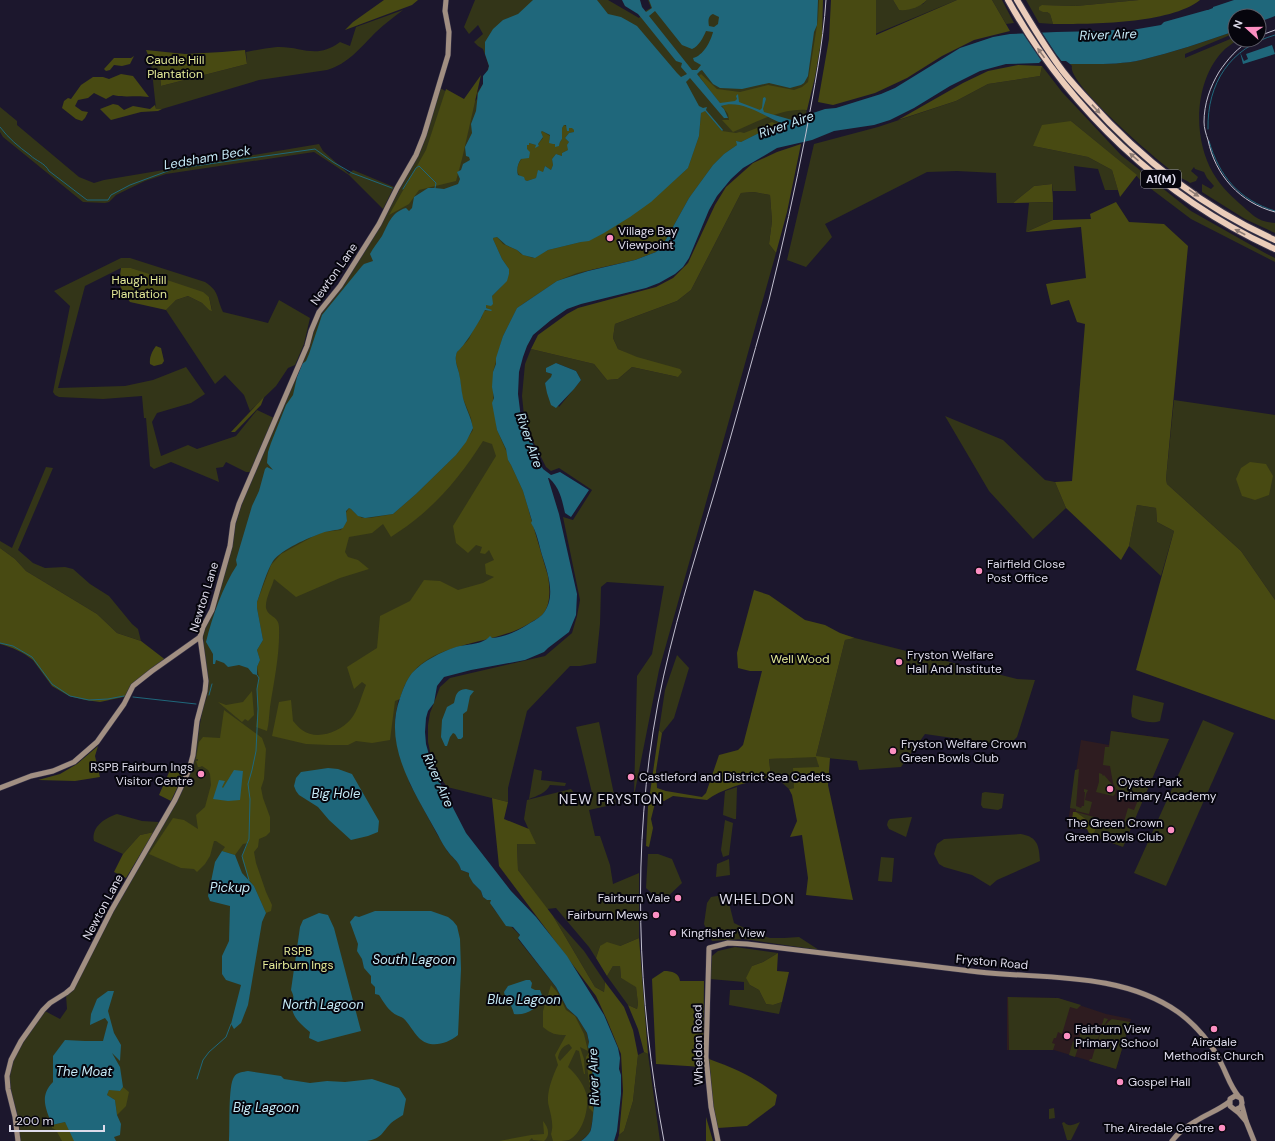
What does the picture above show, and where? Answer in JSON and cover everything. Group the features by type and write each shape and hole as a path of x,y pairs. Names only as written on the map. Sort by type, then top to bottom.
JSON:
{"highway":[{"name":"A1(M)","path":"1008,0 1036,46 1080,103 1106,131 1159,178 1218,219 1275,249"},
{"name":"A1(M)","path":"1016,0 1059,66 1098,111 1124,137 1166,173 1222,212 1275,240"}],"street":[{"name":"Newton Lane","path":"18,1141 15,1117 8,1089 7,1076 11,1060 21,1041 43,1010 50,1003 72,988 111,911 175,800 188,770 193,755 197,721 206,681 200,636 212,610 228,553 239,504 307,346 319,312 340,286 379,224 416,155 424,135 442,76 449,46 449,32 445,11 446,0"},
{"path":"0,788 74,762 97,742 124,704 134,686 200,636"},
{"name":"Fryston Road","path":"709,948 728,944 747,944 980,972 1106,983 1157,999 1186,1018 1201,1033 1211,1047 1222,1064 1230,1085 1242,1100 1246,1121 1254,1141"},
{"name":"Wheldon Road","path":"709,948 706,1057 711,1107 718,1141"},
{"name":"Fryston Road","path":"1230,1085 1230,1100 1233,1109 1246,1121"},
{"path":"1172,1141 1184,1129 1196,1121 1221,1108 1235,1096 1239,1097"},
{"path":"1221,1108 1239,1109 1242,1106"}],"shaded area":[{"name":"Oyster Park Primary Academy","path":"1111,731 1169,739 1123,847 1090,835 1087,829 1067,828 1081,740 1109,745"},
{"name":"Fairburn View Primary School","path":"1007,997 1058,998 1106,1014 1131,1019 1116,1069 1054,1050 1007,1050"}],"green space":[{"path":"384,0 418,0 412,5 345,30 353,22"},
{"name":"RSPB Fairburn Ings","path":"475,0 608,0 639,18 645,11 651,8 648,0 820,0 816,44 806,115 759,133 689,198 664,243 557,282 522,304 503,336 529,513 464,645 404,685 398,702 395,719 398,748 410,784 437,834 448,852 459,864 461,870 469,873 473,883 481,891 483,897 487,900 491,900 494,909 498,914 517,932 520,936 518,939 556,987 567,1008 577,1017 587,1033 591,1052 594,1113 590,1133 581,1141 20,1141 18,1117 11,1093 10,1083 11,1069 18,1051 28,1034 45,1011 60,1019 67,1009 66,995 177,800 193,768 204,699 206,700 207,696 203,632 243,500 314,326 320,313 382,222 420,152 440,88 471,105 477,99 477,93 483,84 483,77 489,66 483,49 474,42 483,34 478,25 469,34 464,27"},
{"path":"819,0 823,0 822,36 815,77 807,110 779,113 733,132 722,120 729,120 728,114 699,76 701,74 717,89 740,92 768,85 794,90 802,87 808,82 818,19"},
{"path":"831,0 876,0 876,35 957,0 992,0 1010,31 974,40 942,56 907,78 875,93 833,105 818,102 829,39"},
{"path":"876,0 893,0 899,10 923,4 927,0 957,0 875,34"},
{"path":"893,0 927,0 918,7 899,10"},
{"path":"992,0 1002,0 1014,23 1006,24"},
{"path":"1026,0 1139,0 1076,6 1042,5 1043,12 1050,14 1053,24 1039,23"},
{"path":"1139,0 1200,0 1187,8 1170,14 1108,23 1053,24 1050,14 1039,10 1039,7 1042,5 1076,6"},
{"path":"403,10 379,29 354,54 335,67 327,70 259,80 162,109 156,109 151,62 159,62 161,86 247,64 246,52 277,47 316,51 324,50 340,42 350,46 356,27"},
{"path":"1227,34 1227,36 1185,54 1185,58 1227,40 1227,48 1215,61 1207,76 1202,92 1199,126 1202,143 1206,159 1213,173 1228,193 1255,217 1264,221 1275,223 1275,233 1245,219 1202,192 1202,184 1211,189 1214,186 1204,172 1195,169 1194,167 1191,171 1198,177 1196,181 1190,183 1181,178 1155,157 1117,123 1084,89 1074,75 1070,64 1133,62 1188,47"},
{"name":"Caudle Hill Plantation","path":"146,50 185,54 245,50 247,64 161,86 159,62 151,62"},
{"path":"134,56 130,64 122,66 114,65 110,70 106,71 104,69 114,58 131,58"},
{"path":"1018,65 1042,66 1040,76 988,84 956,101 898,120 963,83 988,71"},
{"path":"1042,66 1062,92 1121,155 1191,211 1275,258 1275,262 1191,219 1142,182 1133,172 1071,121 1033,146 1088,157 1112,170 1118,190 1105,190 1098,169 1074,166 1076,191 1053,191 1052,184 1034,186 1013,203 997,203 996,173 957,171 927,172 825,224 832,237 806,267 787,260 814,144 878,127 956,101 988,84 1040,76"},
{"path":"121,74 133,76 149,97 113,95 106,99 94,93 88,98 78,100 75,106 82,111 88,112 82,121 76,119 62,108 64,101 68,98 71,99 81,85 93,77 103,77 109,79"},
{"path":"481,75 456,181 419,190 409,204 389,215 426,150 446,89 464,99"},
{"path":"113,104 118,105 124,110 133,106 150,109 155,105 156,109 162,109 158,111 141,112 111,120 100,109"},
{"path":"0,107 17,121 17,125 79,177 94,183 104,180 319,144 323,151 349,174 353,170 394,187 383,209 349,175 314,152 166,174 145,181 116,195 109,202 83,202 3,137 0,132"},
{"path":"705,111 722,131 744,133 772,122 779,125 741,142 737,141 737,145 724,154 713,165 689,198 664,243 656,252 635,260 577,273 557,281 517,308 503,336 493,372 493,408 495,412 497,430 508,455 508,460 523,491 548,576 549,601 546,610 537,619 516,630 453,648 438,654 413,672 405,685 400,699 395,701 390,740 372,743 356,741 348,745 329,745 306,744 272,736 279,702 291,700 293,721 302,730 314,735 328,734 335,731 351,719 358,707 366,685 362,682 354,689 347,667 377,648 380,616 410,601 424,580 440,581 458,590 483,583 494,577 486,574 485,564 494,560 489,550 485,554 480,553 482,547 476,545 468,553 456,543 453,526 496,456 492,444 483,441 463,471 418,518 391,537 383,524 372,533 349,537 345,552 348,557 358,560 369,569 340,578 296,597 274,579 266,608 267,611 279,623 278,657 267,731 256,727 258,709 257,689 259,678 257,667 260,660 257,650 263,640 257,602 271,565 281,554 312,537 323,532 341,530 347,521 346,513 349,508 362,518 393,514 456,455 473,430 471,418 462,396 456,355 469,339 474,328 482,317 483,311 491,310 486,308 486,305 488,305 492,296 501,287 509,274 509,269 502,259 493,238 497,237 503,244 517,250 521,254 533,258 548,250 581,242 661,192 688,168 699,136 701,113"},
{"path":"1071,121 1137,175 1120,197 1112,170 1088,157 1033,146 1042,125"},
{"path":"564,125 569,128 573,128 574,130 574,132 569,133 565,138 569,142 568,150 562,153 562,156 556,154 552,159 553,165 551,170 545,166 543,172 538,172 536,178 527,181 521,177 517,168 524,155 527,145 529,143 536,145 536,147 539,146 538,144 543,138 542,131 550,136 549,140 559,146 562,139 562,128"},
{"path":"801,144 787,212 776,253 769,244 772,221 770,195 754,192 741,193 691,290 677,301 615,324 613,338 618,349 637,357 680,369 682,372 678,377 632,367 618,379 607,380 594,364 531,349 538,335 578,308 656,287 673,278 688,263 715,205 726,187 753,163 777,152"},
{"path":"1052,184 1053,202 1013,203 1034,186"},
{"path":"754,192 770,195 772,221 769,244 776,253 659,670 634,796 637,676 652,654 664,586 607,582 601,587 600,624 596,663 570,666 527,711 508,788 508,802 447,787 433,766 428,742 430,713 440,687 450,678 545,656 572,633 577,616 580,600 563,517 573,520 592,490 559,468 551,471 546,467 525,425 522,396 525,364 531,349 594,364 607,380 618,379 632,367 678,377 618,349 613,338 615,324 677,301 691,290 741,193","holes":["556,363 576,371 581,380 559,407 545,383 552,377 552,374 549,373"]},
{"path":"1053,202 1053,220 1026,232 1029,203"},
{"path":"1116,202 1129,222 1164,224 1188,246 1166,479 1167,484 1241,551 1275,600 1275,720 1136,670 1174,531 1157,522 1156,508 1137,505 1129,546 1121,560 1066,508 1055,482 1072,481 1085,324 1077,322 1069,300 1051,305 1046,284 1086,278 1081,227 1026,232 1053,220 1091,219 1090,214"},
{"path":"121,258 130,258 205,282 217,295 223,312 268,323 279,300 310,318 304,344 295,365 288,368 276,386 250,411 244,395 225,375 215,384 166,310 176,300 188,296 202,303 209,310 212,310 209,297 131,268 121,268 85,286 58,388 125,386 153,380 186,367 205,394 191,403 157,413 152,422 161,456 188,445 197,449 236,436 257,410 274,418 251,472 246,472 226,462 223,467 216,468 219,482 171,462 154,469 150,466 146,418 144,418 142,396 103,399 59,397 53,392 70,306 54,291"},
{"name":"Haugh Hill Plantation","path":"121,268 131,268 203,292 209,297 212,311 202,303 188,296 176,300 166,310 130,302 122,291 119,282"},
{"path":"156,346 161,348 164,361 162,364 154,366 150,364 150,359"},
{"path":"264,397 261,405 235,432 231,432"},
{"path":"1174,400 1275,415 1275,600 1241,551 1167,484 1166,479"},
{"path":"945,416 1003,440 1045,480 1055,482 1066,508 1033,539 989,491"},
{"path":"1250,462 1266,464 1273,476 1269,495 1255,500 1242,496 1236,479 1241,468"},
{"path":"46,467 53,468 18,550 33,563 45,568 65,567 73,569 90,584 109,596 132,624 138,629 141,641 117,633 97,614 26,571 15,559 0,548 0,541 12,548"},
{"path":"1137,505 1156,508 1157,522 1174,531 1161,576 1129,546"},
{"path":"0,548 15,559 26,571 97,614 117,633 141,641 167,661 134,686 128,696 100,702 69,696 52,686 33,660 17,650 0,644"},
{"name":"Well Wood","path":"754,590 769,595 805,620 825,625 840,633 855,638 845,640 816,756 830,758 828,785 853,900 806,895 808,878 802,835 790,837 797,821 792,795 789,789 794,788 793,768 819,767 816,757 769,759 771,777 729,789 707,800 673,796 664,801 656,799 651,819 653,828 649,847 646,846 648,807 659,730 662,733 656,771 657,788 666,791 702,797 706,793 719,755 738,750 743,745 762,671 750,671 738,668 737,653"},
{"path":"855,638 1017,679 1035,680 1017,737 1008,746 925,734 901,767 859,770 857,761 817,757 819,767 794,788 789,789 778,779 771,777 769,759 816,756 845,640"},
{"path":"677,655 689,668 674,718 662,733 659,730 665,690"},
{"path":"252,691 254,715 248,721 245,719 242,722 218,702 226,705 243,702"},
{"path":"1133,695 1164,703 1160,721 1146,722 1132,717 1131,711"},
{"path":"224,710 262,738 266,749 264,779 261,788 270,817 270,832 266,836 259,839 258,847 254,852 256,863 272,905 271,911 266,913 254,886 249,880 242,859 248,843 243,844 235,855 222,851 225,847 214,841 210,856 197,872 194,869 181,868 149,854 173,818 184,820 198,829 196,815 205,807 211,785 208,770 202,766 198,767 196,761 198,761 198,759 196,759 199,742 203,737 220,738"},
{"path":"1203,720 1234,733 1166,886 1134,873"},
{"path":"599,722 616,804 589,810 595,836 600,836 610,865 613,884 639,873 639,938 620,946 600,946 596,958 589,947 556,908 547,909 518,870 517,844 535,844 524,819 527,800 571,789 579,799 593,797 576,727"},
{"path":"1111,731 1169,739 1123,847 1093,836 1096,828 1094,825 1076,812 1123,825 1128,808 1134,810 1138,800 1128,798 1116,789 1113,783 1110,766 1103,765 1105,747 1109,747"},
{"path":"98,746 95,756 100,777 75,781 38,780 60,774 77,764"},
{"path":"534,769 542,771 541,780 566,783 565,786 550,785 544,792 529,799"},
{"path":"1079,769 1076,806 1081,808 1084,806 1084,789 1088,790 1085,800 1092,802 1089,814 1070,808 1075,770"},
{"path":"170,770 185,771 171,801 159,795"},
{"path":"1099,773 1103,776 1104,775 1116,789 1113,796 1096,792 1099,782"},
{"path":"737,787 736,819 734,819 723,815 725,791"},
{"path":"982,793 1004,794 1002,808 998,810 983,808 981,805"},
{"path":"492,798 508,802 504,819 529,829 536,844 517,844 518,870 553,916 595,987 604,992 605,982 624,1007 633,1030 638,1055 633,1101 624,1131 619,1135 623,1091 621,1054 596,996 499,866"},
{"path":"1073,812 1076,812 1094,825 1096,828 1093,836 1090,835 1087,829 1071,828"},
{"path":"117,814 142,821 159,822 154,832 140,835 123,854 94,841 97,827 108,818"},
{"path":"912,817 906,837 889,829 887,825 890,819"},
{"path":"725,820 733,823 729,855 723,857 721,850"},
{"path":"154,832 126,878 114,872 123,854 140,835"},
{"path":"1021,834 1027,835 1034,840 1038,847 1040,861 997,880 990,886 972,875 944,867 939,864 934,854 937,844 944,839"},
{"path":"648,854 658,854 672,859 682,883 664,900 659,900 646,888"},
{"path":"881,857 894,858 892,882 878,881"},
{"path":"729,859 730,875 716,877 717,864"},
{"path":"729,894 728,899 734,923 759,935 770,938 799,937 819,950 744,939 712,941 704,924 707,903 711,897"},
{"path":"553,916 584,951 605,982 604,992 595,987"},
{"path":"639,938 648,1054 644,1052 638,1029 628,1005 637,1009 638,1004 636,987 621,978 620,966 613,966 607,976 596,958 600,946 607,942 620,946"},
{"path":"735,947 778,953 763,962 752,966 750,985 759,990 766,1004 773,1005 782,1002 779,1014 729,1005 730,990 744,990 744,982 710,979 712,956 718,951"},
{"path":"778,953 777,971 789,972 782,1002 773,1005 766,1004 759,990 750,985 746,978 752,966 763,962"},
{"path":"613,966 620,966 621,978 636,986 638,1004 637,1009 628,1005 607,976"},
{"path":"664,971 675,973 680,981 704,981 703,1067 656,1064 652,979"},
{"path":"551,985 557,992 566,1010 575,1016 584,1034 588,1051 580,1047 584,1059 585,1074 579,1051 576,1050 568,1067 576,1075 583,1086 587,1099 586,1112 582,1126 574,1137 569,1140 553,1141 551,1134 552,1120 548,1102 550,1085 558,1065 555,1055 566,1035 554,1034 543,1027 543,1011","holes":["569,1044 572,1048 560,1061 558,1058 560,1051"]},
{"path":"1008,997 1058,998 1081,1005 1077,1009 1070,1007 1062,1034 1058,1032 1052,1043 1055,1044 1053,1050 1009,1050"},
{"path":"1104,1018 1108,1019 1096,1043 1079,1039 1082,1028 1100,1032"},
{"path":"1112,1019 1130,1022 1116,1069 1089,1061 1092,1059 1102,1031"},
{"path":"1073,1041 1079,1045 1075,1057 1069,1055"},
{"path":"590,1051 594,1064 592,1076 595,1075 593,1104 594,1113 589,1108 590,1090 586,1057"},
{"path":"644,1052 648,1054 660,1141 617,1141 619,1135 624,1131 633,1101 638,1055"},
{"path":"709,1059 728,1066 761,1083 777,1095 775,1105 747,1126 718,1128 713,1104"},
{"path":"123,1087 129,1092 126,1106 117,1115 115,1100 107,1095 109,1089 120,1091"},
{"path":"1054,1108 1055,1118 1049,1119 1049,1109"},
{"path":"706,1117 713,1141 706,1141"},
{"path":"543,1121 548,1131 548,1136 544,1141 533,1140 532,1138 529,1141 499,1141 544,1134"},
{"path":"65,1122 74,1141 62,1141 56,1130 52,1128 52,1125"},
{"path":"1064,1122 1070,1125 1080,1122 1071,1140 1067,1140 1062,1123"}],"water":[{"name":"River Aire","path":"533,0 597,0 608,14 621,17 637,26 681,77 687,74 681,67 682,63 676,61 638,14 625,6 622,0 640,0 642,7 646,12 652,8 649,0 818,0 817,25 814,32 808,76 801,85 790,88 769,83 742,89 720,88 713,84 702,70 697,74 720,103 735,101 738,94 739,102 760,110 762,108 763,98 765,97 764,112 792,120 825,109 836,108 881,94 895,88 960,48 993,37 1010,34 1108,32 1112,30 1126,31 1161,25 1164,22 1208,10 1234,0 1275,0 1275,16 1267,19 1267,8 1227,8 1227,34 1177,50 1124,63 1070,64 1066,61 1041,61 1039,63 1006,64 980,71 890,120 874,125 834,131 812,140 777,148 743,168 731,179 717,196 709,210 689,258 683,267 675,274 646,288 581,304 567,309 533,335 527,346 519,372 518,394 521,418 526,432 534,446 543,469 551,475 560,472 589,490 571,517 565,513 562,499 558,490 553,482 548,478 559,514 577,594 576,615 569,632 544,652 525,660 471,670 444,677 437,686 434,703 428,711 426,718 426,744 433,769 466,833 511,891 536,917 567,956 604,1015 618,1048 620,1058 619,1069 621,1075 621,1094 617,1131 614,1141 581,1141 591,1129 595,1096 595,1076 592,1076 594,1064 588,1047 589,1042 587,1033 577,1017 567,1008 556,987 518,938 520,935 513,927 506,926 490,903 491,900 487,900 483,897 481,891 473,883 469,873 461,870 458,863 443,844 420,803 404,770 398,752 395,734 396,716 400,698 406,682 412,673 421,665 438,654 456,647 479,643 490,636 492,638 501,637 519,630 537,619 547,608 550,594 549,578 538,539 531,523 532,521 523,491 508,460 506,449 497,430 492,403 494,398 492,387 493,372 496,364 496,358 503,336 517,308 557,281 588,271 635,260 656,252 664,243 689,198 713,165 724,154 737,145 736,141 741,142 780,125 781,123 744,106 728,104 721,106 728,118 724,118 690,78 686,82 699,106 703,108 707,107 706,110 723,130 722,131 705,111 701,113 699,136 688,168 651,202 630,217 589,241 548,250 535,258 523,255 517,250 506,245 497,237 493,238 502,259 509,269 507,281 492,296 493,304 491,306 486,305 486,308 492,310 485,310 470,336 457,352 456,358 463,398 473,428 466,442 456,455 393,514 365,518 358,516 349,508 346,511 347,521 343,528 325,532 303,541 282,552 273,561 266,575 257,602 263,640 257,650 260,660 257,667 257,675 253,674 248,668 239,665 228,667 224,663 216,660 215,664 213,664 213,654 206,642 218,602 237,565 236,560 265,469 267,467 273,470 267,463 268,452 286,405 293,395 297,377 302,364 306,361 309,354 322,315 362,266 373,261 370,254 393,216 406,208 409,211 412,208 414,197 428,188 444,189 458,184 460,179 457,172 461,170 463,164 470,160 469,157 466,156 465,147 472,133 471,124 476,111 478,93 483,84 483,76 488,70 489,66 485,54 485,42 493,29 503,20 518,14","holes":["655,11 682,45 692,49 699,44 706,31 713,32 706,48 697,57 693,58 694,61 701,65 697,70 692,70 649,16","713,14 719,17 718,24 714,27 709,26 708,22 711,15","566,125 567,131 569,131 569,128 572,128 574,132 569,133 565,138 569,142 567,145 568,150 562,153 562,156 556,154 552,159 553,165 551,170 545,166 543,172 538,170 536,178 527,181 524,177 518,175 517,169 521,159 529,158 530,152 527,149 527,145 529,145 529,143 536,145 535,148 539,146 538,144 543,137 542,131 550,135 549,143 555,144 555,147 559,146 562,139 562,128"]},
{"path":"1272,45 1275,54 1243,64 1240,52 1244,61 1248,59 1246,54"},
{"path":"556,363 576,371 581,380 556,408 551,405 545,383 552,374 546,372 546,368"},
{"path":"466,689 474,691 470,696 467,711 463,714 463,737 458,739 453,733 447,746 445,746 441,737 442,720 447,707 454,703 457,693 460,690"},
{"name":"Big Hole","path":"328,768 338,769 352,774 379,821 378,832 351,840 329,820 318,807 299,795 294,786 296,778 301,772"},
{"path":"234,770 243,771 240,800 228,801 213,799 219,780 225,781 222,787 223,788"},
{"name":"Pickup","path":"222,851 235,855 242,873 254,886 266,913 262,922 248,1005 241,1023 234,1029 231,1024 241,985 226,980 222,974 222,956 229,941 230,906 210,901 208,896 215,862"},
{"name":"South Lagoon","path":"375,911 431,911 448,917 457,926 460,939 461,969 458,1035 449,1041 433,1044 423,1041 417,1036 403,1018 392,1012 379,995 375,994 375,987 371,983 371,976 364,968 362,959 357,951 358,944 350,922 355,916 359,917"},
{"name":"North Lagoon","path":"319,913 328,915 334,928 361,1031 318,1042 309,1038 310,1032 298,1021 294,1014 292,1010 293,996 291,990 300,927 303,920"},
{"name":"Blue Lagoon","path":"530,980 532,983 531,988 540,990 543,998 535,1008 523,1014 514,1014 504,992 508,986"},
{"name":"The Moat","path":"108,991 114,991 108,1011 114,1033 121,1045 120,1061 112,1053 120,1067 123,1087 120,1091 109,1090 107,1095 115,1100 117,1115 121,1124 120,1135 114,1137 116,1141 74,1141 65,1122 52,1125 46,1108 46,1092 53,1082 53,1056 65,1040 103,1041 108,1022 105,1018 90,1025 91,1014 97,999"},
{"name":"Big Lagoon","path":"248,1071 281,1076 284,1079 310,1083 327,1081 345,1082 372,1079 399,1088 406,1099 403,1115 391,1123 382,1134 372,1140 367,1141 229,1141 232,1082 237,1074"}],"pier":[{"path":"1041,31 1063,63 1043,63 1022,32"}],"waterway":[{"path":"1208,129 1212,97 1217,82 1224,70 1234,58 1245,49 1259,41 1275,35"},
{"name":"Ledsham Beck","path":"0,127 18,146 43,164 49,171 87,200 108,200 111,195 130,185 173,169 315,149 352,173 392,188"},
{"path":"1209,141 1218,165 1232,185 1251,200 1275,211"},
{"path":"403,189 416,168 419,166 436,183 435,188"},
{"path":"0,643 13,646 32,657 52,684 70,696 89,700 124,696"},
{"path":"249,880 242,856 249,839 250,799 248,784 256,751 258,709 257,689 259,678 257,675"},
{"path":"209,695 212,684"},
{"path":"133,697 196,704"},
{"path":"197,1079 203,1060 209,1052 226,1037 231,1024"}],"railway":[{"path":"664,1141 648,1033 643,978 641,867 649,757 658,703 677,623 691,570 736,419 779,258 806,133 825,17 826,0"},
{"path":"1267,33 1275,30"},
{"path":"1240,48 1222,67 1210,90 1206,102 1204,126 1211,153 1216,165 1231,186 1251,202 1262,208 1275,212"}],"place":[{"name":"Village Bay Viewpoint","path":"610,238"},
{"name":"Fairfield Close Post Office","path":"979,571"},
{"name":"Fryston Welfare Hall And Institute","path":"899,662"},
{"name":"Fryston Welfare Crown Green Bowls Club","path":"893,751"},
{"name":"RSPB Fairburn Ings Visitor Centre","path":"201,774"},
{"name":"Castleford and District Sea Cadets","path":"631,777"},
{"name":"Oyster Park Primary Academy","path":"1110,789"},
{"name":"The Green Crown Green Bowls Club","path":"1171,830"},
{"name":"Fairburn Vale","path":"678,898"},
{"name":"Fairburn Mews","path":"656,915"},
{"name":"Kingfisher View","path":"673,933"},
{"name":"Airedale Methodist Church","path":"1214,1029"},
{"name":"Fairburn View Primary School","path":"1067,1036"},
{"name":"Gospel Hall","path":"1120,1082"},
{"name":"The Airedale Centre","path":"1222,1128"}],"district":[{"name":"NEW FRYSTON","path":"611,799"},
{"name":"WHELDON","path":"757,899"}]}
